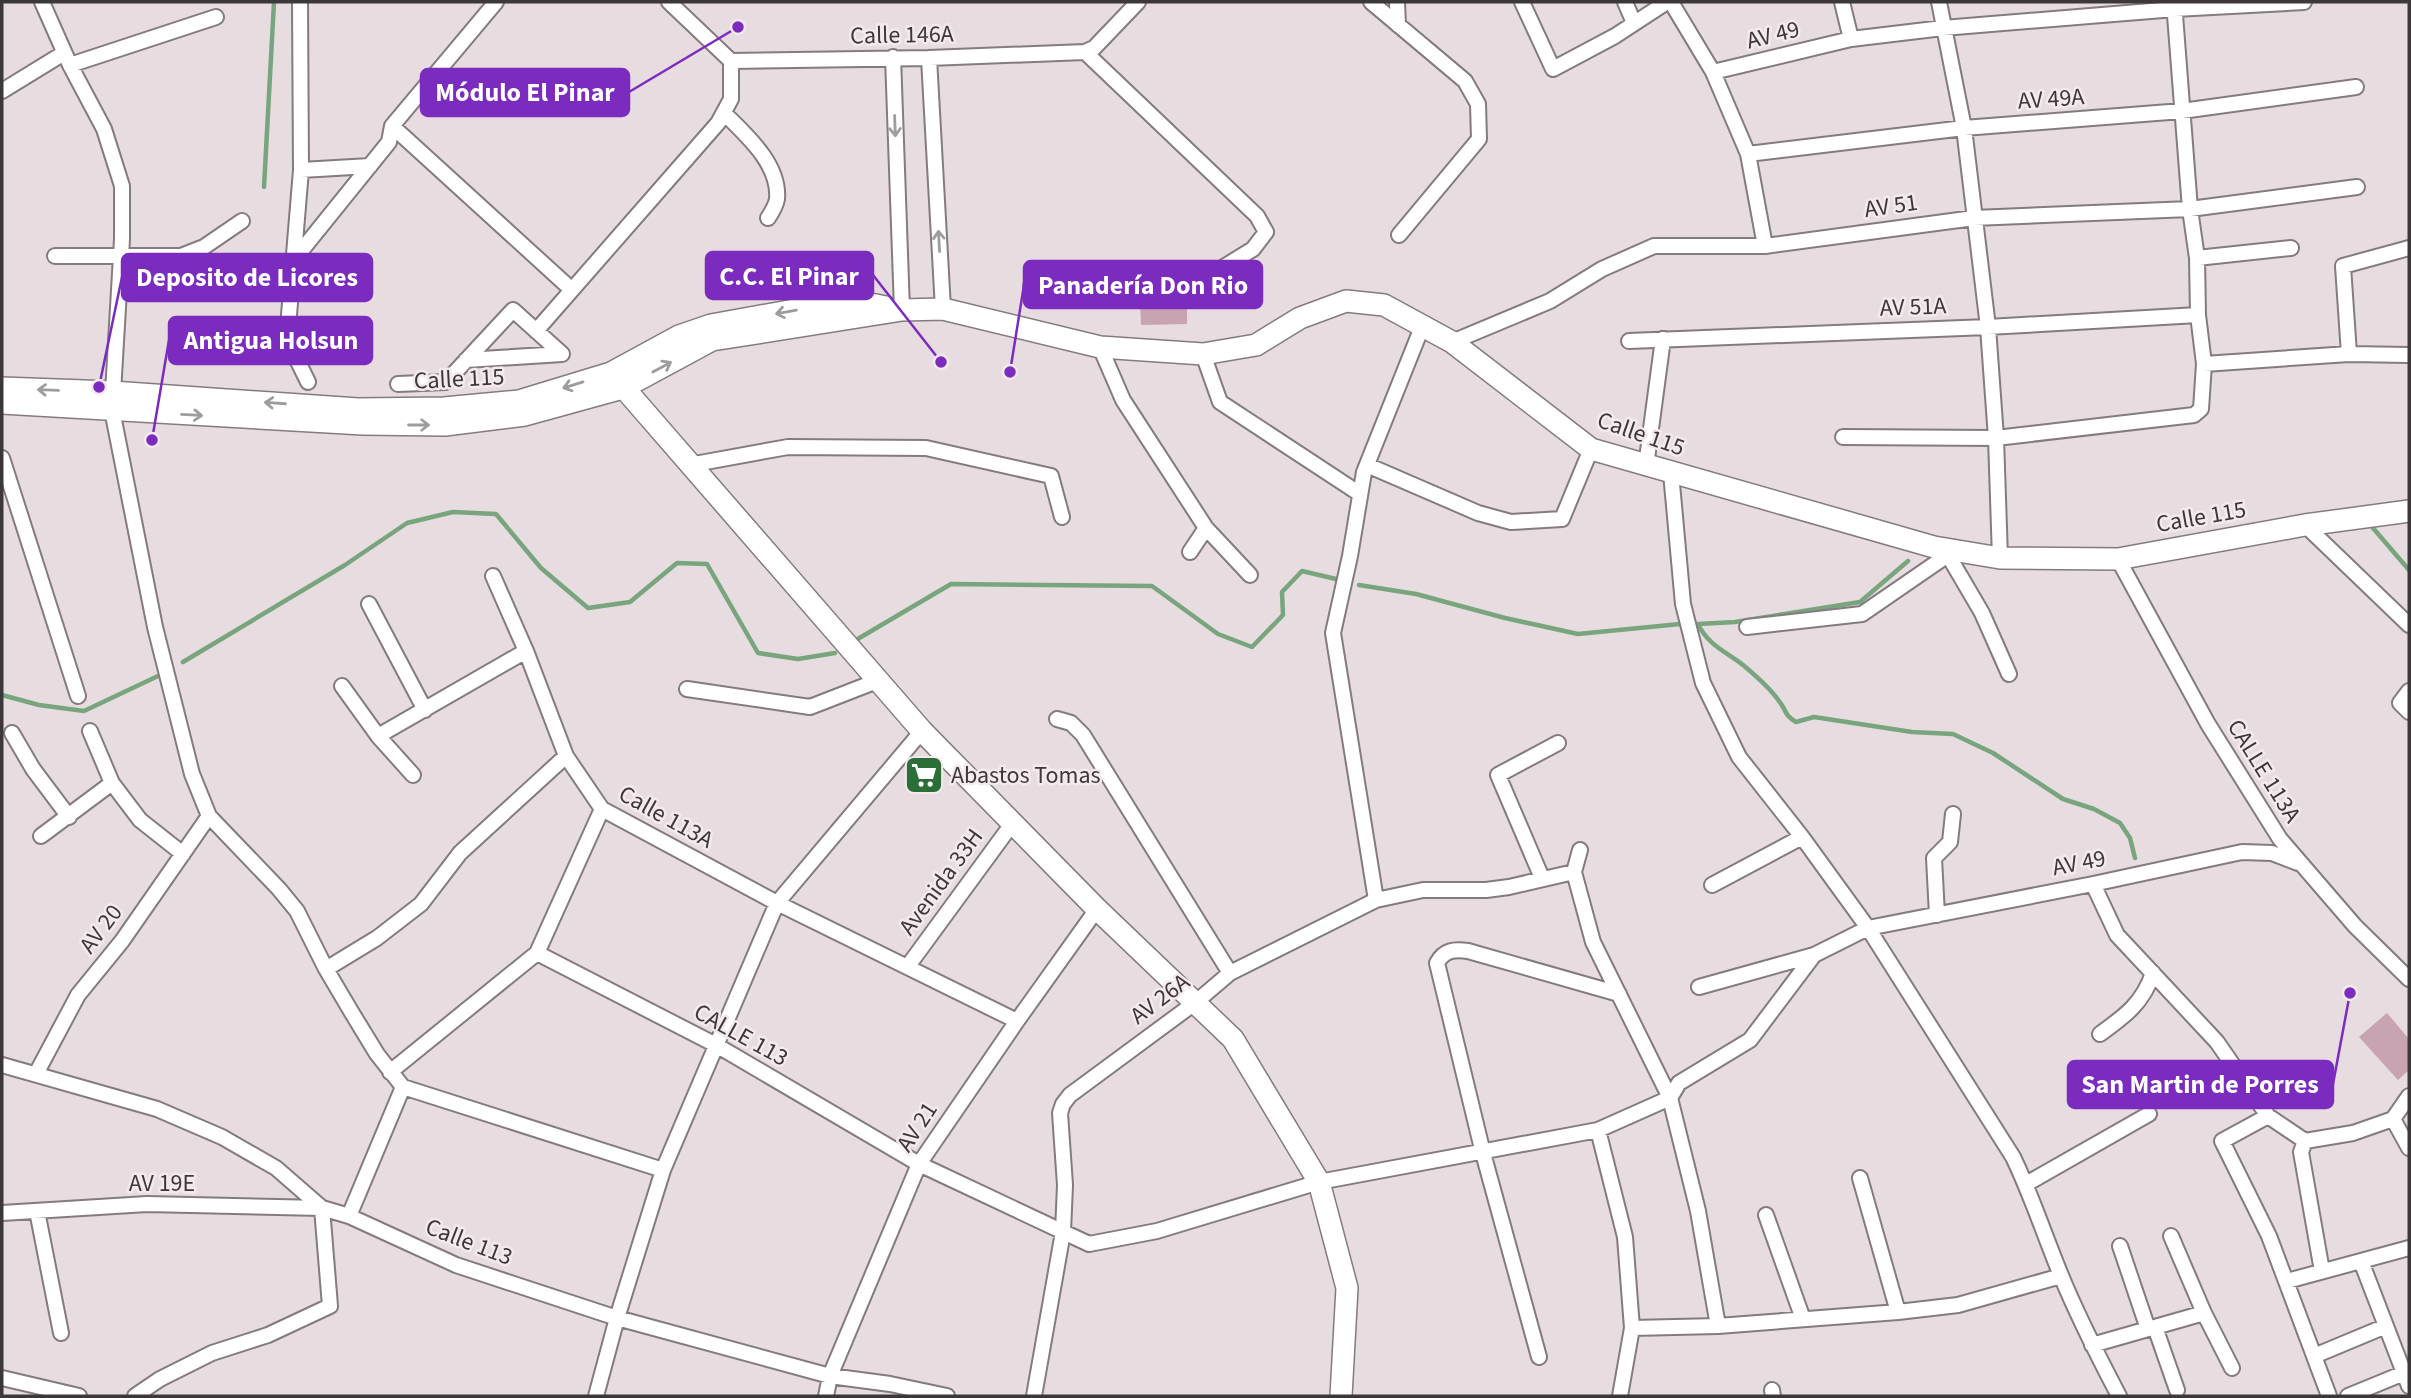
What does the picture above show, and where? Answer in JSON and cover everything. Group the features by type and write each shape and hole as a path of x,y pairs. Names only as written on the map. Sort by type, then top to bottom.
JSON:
{"main road":[{"name":"Calle 115","path":"2,388 363,424 445,425 525,415 617,381 712,340 902,310 943,309 1100,347 1203,354 1256,345 1300,318 1346,301 1384,305 1452,342 1591,449 1951,553 2000,558 2118,559 2305,525 2409,511"},
{"path":"617,381 922,731 1097,909 1233,1039 1319,1182 1347,1288 1341,1396"},
{"name":"Calle 115","path":"2,403 112,401"}],"street":[{"path":"43,2 67,59 104,129 122,186 121,256 112,401 155,627 192,774 209,816 297,911 326,969 377,1054 402,1087 663,1170"},
{"path":"300,2 301,170 287,338 308,382"},
{"path":"293,261 389,142 392,126 496,2"},
{"path":"536,331 719,123 731,99 731,61 669,2"},
{"path":"1031,286 1206,278 1253,249 1266,232 1257,216 1085,52 1094,48 1138,2"},
{"path":"1371,2 1465,81 1478,104 1479,139 1399,236"},
{"path":"1397,2 1398,25"},
{"path":"1522,2 1553,69 1615,36 1669,2 1713,72 1748,154 1765,246"},
{"path":"1625,2 1634,23"},
{"path":"1842,2 1851,39"},
{"path":"1939,2 1964,128 1988,327 1996,438 2000,558"},
{"name":"AV 49","path":"1713,72 1851,39 1943,28 2174,6 2304,2"},
{"path":"1843,437 1996,438 2194,415 2201,410 2204,364 2198,315 2197,258 2190,209 2174,6"},
{"path":"2,91 67,59 216,18"},
{"name":"Calle 146A","path":"731,61 1085,52"},
{"path":"893,58 902,310"},
{"path":"929,58 943,309"},
{"name":"AV 49A","path":"1748,154 1964,128 2182,111 2356,88"},
{"path":"724,113 760,148 776,185 777,202 768,218"},
{"path":"392,126 572,290"},
{"path":"301,170 370,166"},
{"name":"AV 51","path":"1452,342 1550,301 1602,269 1654,246 1765,246 1974,218 2190,209 2357,187"},
{"path":"55,256 181,256 204,247 242,221"},
{"path":"2197,258 2291,248"},
{"path":"2348,355 2343,266 2409,248"},
{"path":"398,384 446,382 466,360 513,310 562,354 466,360"},
{"name":"AV 51A","path":"1629,341 1988,327 2198,315"},
{"path":"1376,900 1333,633 1367,465 1422,327"},
{"path":"1646,466 1663,339"},
{"path":"1100,347 1123,400 1206,528 1250,575"},
{"path":"1203,354 1220,402 1360,494"},
{"path":"2204,364 2348,355 2409,355"},
{"path":"689,465 788,447 926,449 1051,475 1062,517"},
{"path":"1367,465 1478,513 1511,522 1562,519 1591,449"},
{"path":"2,458 78,696"},
{"path":"1671,473 1684,604 1703,683 1739,757 1868,928 2013,1157 2061,1276 2092,1345 2119,1396"},
{"path":"2305,525 2409,625"},
{"path":"1190,552 1206,528"},
{"path":"1747,627 1862,614 1951,553 2009,674"},
{"name":"CALLE 113A","path":"2118,559 2208,724 2280,839 2355,926 2409,979"},
{"name":"Calle 113A","path":"493,576 566,755 602,809 777,903 1017,1021"},
{"path":"369,604 425,709"},
{"path":"378,736 526,652"},
{"path":"687,689 810,707 877,681"},
{"path":"342,685 378,736 413,775"},
{"path":"2409,691 2400,703 2409,712"},
{"path":"1057,719 1072,723 1083,735 1230,973"},
{"path":"90,731 112,783 141,820 183,854"},
{"path":"596,1396 663,1170 777,903 922,731"},
{"path":"12,733 33,769 69,817"},
{"path":"1542,878 1497,775 1558,743"},
{"path":"326,969 377,938 421,904 460,853 566,755"},
{"path":"41,836 112,783"},
{"path":"390,1072 537,953 602,809"},
{"path":"1937,915 1934,858 1950,842 1954,814"},
{"name":"AV 20","path":"36,1074 78,995 122,941 209,816"},
{"name":"Avenida 33H","path":"908,966 1012,824"},
{"path":"1713,885 1801,837"},
{"path":"1580,850 1574,872 1593,942 1670,1098 1698,1211 1718,1326"},
{"name":"AV 49","path":"1699,987 1814,955 1868,928 2242,852 2272,853 2298,863"},
{"name":"AV 26A","path":"1034,1396 1063,1232 1065,1185 1060,1113 1070,1095 1196,1002 1230,973 1376,900 1407,892 1486,890 1574,872"},
{"path":"2093,884 2117,935 2217,1042 2268,1116 2305,1141 2353,1133 2393,1119 2409,1096"},
{"name":"AV 21","path":"825,1396 830,1376 919,1164 1097,909"},
{"path":"1539,1357 1483,1153 1437,972 1437,963 1440,956 1449,951 1468,951 1619,994"},
{"name":"CALLE 113","path":"537,953 716,1045 919,1164 1085,1243 1157,1231 1319,1182 1598,1130 1670,1098"},
{"path":"1670,1098 1679,1083 1750,1040 1814,955"},
{"path":"2100,1034 2128,1014 2147,991 2153,973"},
{"name":"Calle 113","path":"2,1065 157,1109 222,1137 276,1168 322,1208 349,1216 456,1265 617,1318 830,1376 890,1384 947,1396"},
{"path":"349,1216 402,1087"},
{"path":"2026,1184 2149,1114"},
{"path":"2268,1116 2222,1141 2269,1236 2329,1396"},
{"path":"2393,1119 2409,1148"},
{"path":"1598,1130 1625,1237 1632,1328 1620,1396"},
{"path":"2305,1141 2301,1152 2322,1272"},
{"path":"1860,1178 1898,1312"},
{"name":"AV 19E","path":"2,1213 147,1204 322,1208"},
{"path":"135,1396 160,1379 212,1353 268,1335 330,1306 322,1208"},
{"path":"37,1211 61,1333"},
{"path":"1766,1216 1803,1319"},
{"path":"2171,1236 2204,1313 2232,1368"},
{"path":"2120,1246 2177,1390"},
{"path":"2287,1281 2409,1248"},
{"path":"2348,1396 2408,1376 2361,1261"},
{"path":"1632,1328 1718,1326 1958,1305 2061,1276"},
{"path":"2092,1345 2204,1313"},
{"path":"2314,1356 2386,1326"},
{"path":"2,1378 79,1396"}],"shaded area":[{"path":"1187,298 1187,324 1141,325 1140,300"},
{"path":"2387,1013 2409,1039 2409,1070 2398,1080 2359,1037"}],"waterway":[{"path":"264,187 274,2"},
{"path":"183,662 345,565 407,523 453,512 496,514 541,568 588,608 630,602 677,563 707,564 758,653 798,659 835,653"},
{"path":"2373,528 2409,570"},
{"path":"1908,561 1860,602 1735,622 1698,624 1712,643 1743,665 1767,687 1782,704 1787,715 1796,722 1814,717 1912,732 1953,734 1993,753 2063,799 2094,809 2120,823 2130,838 2135,858"},
{"path":"856,640 951,584 1152,586 1218,634 1252,647 1283,615 1282,592 1302,571 1336,579"},
{"path":"1359,585 1416,594 1578,634 1680,624"},
{"path":"2,695 39,705 84,711 158,676"}],"place":[{"name":"Módulo El Pinar","path":"738,27"},
{"name":"C.C. El Pinar","path":"941,362"},
{"name":"Panadería Don Rio","path":"1010,372"},
{"name":"Deposito de Licores","path":"99,387"},
{"name":"Antigua Holsun","path":"152,440"},
{"name":"Abastos Tomas","path":"924,775"},
{"name":"San Martin de Porres","path":"2350,993"}]}
